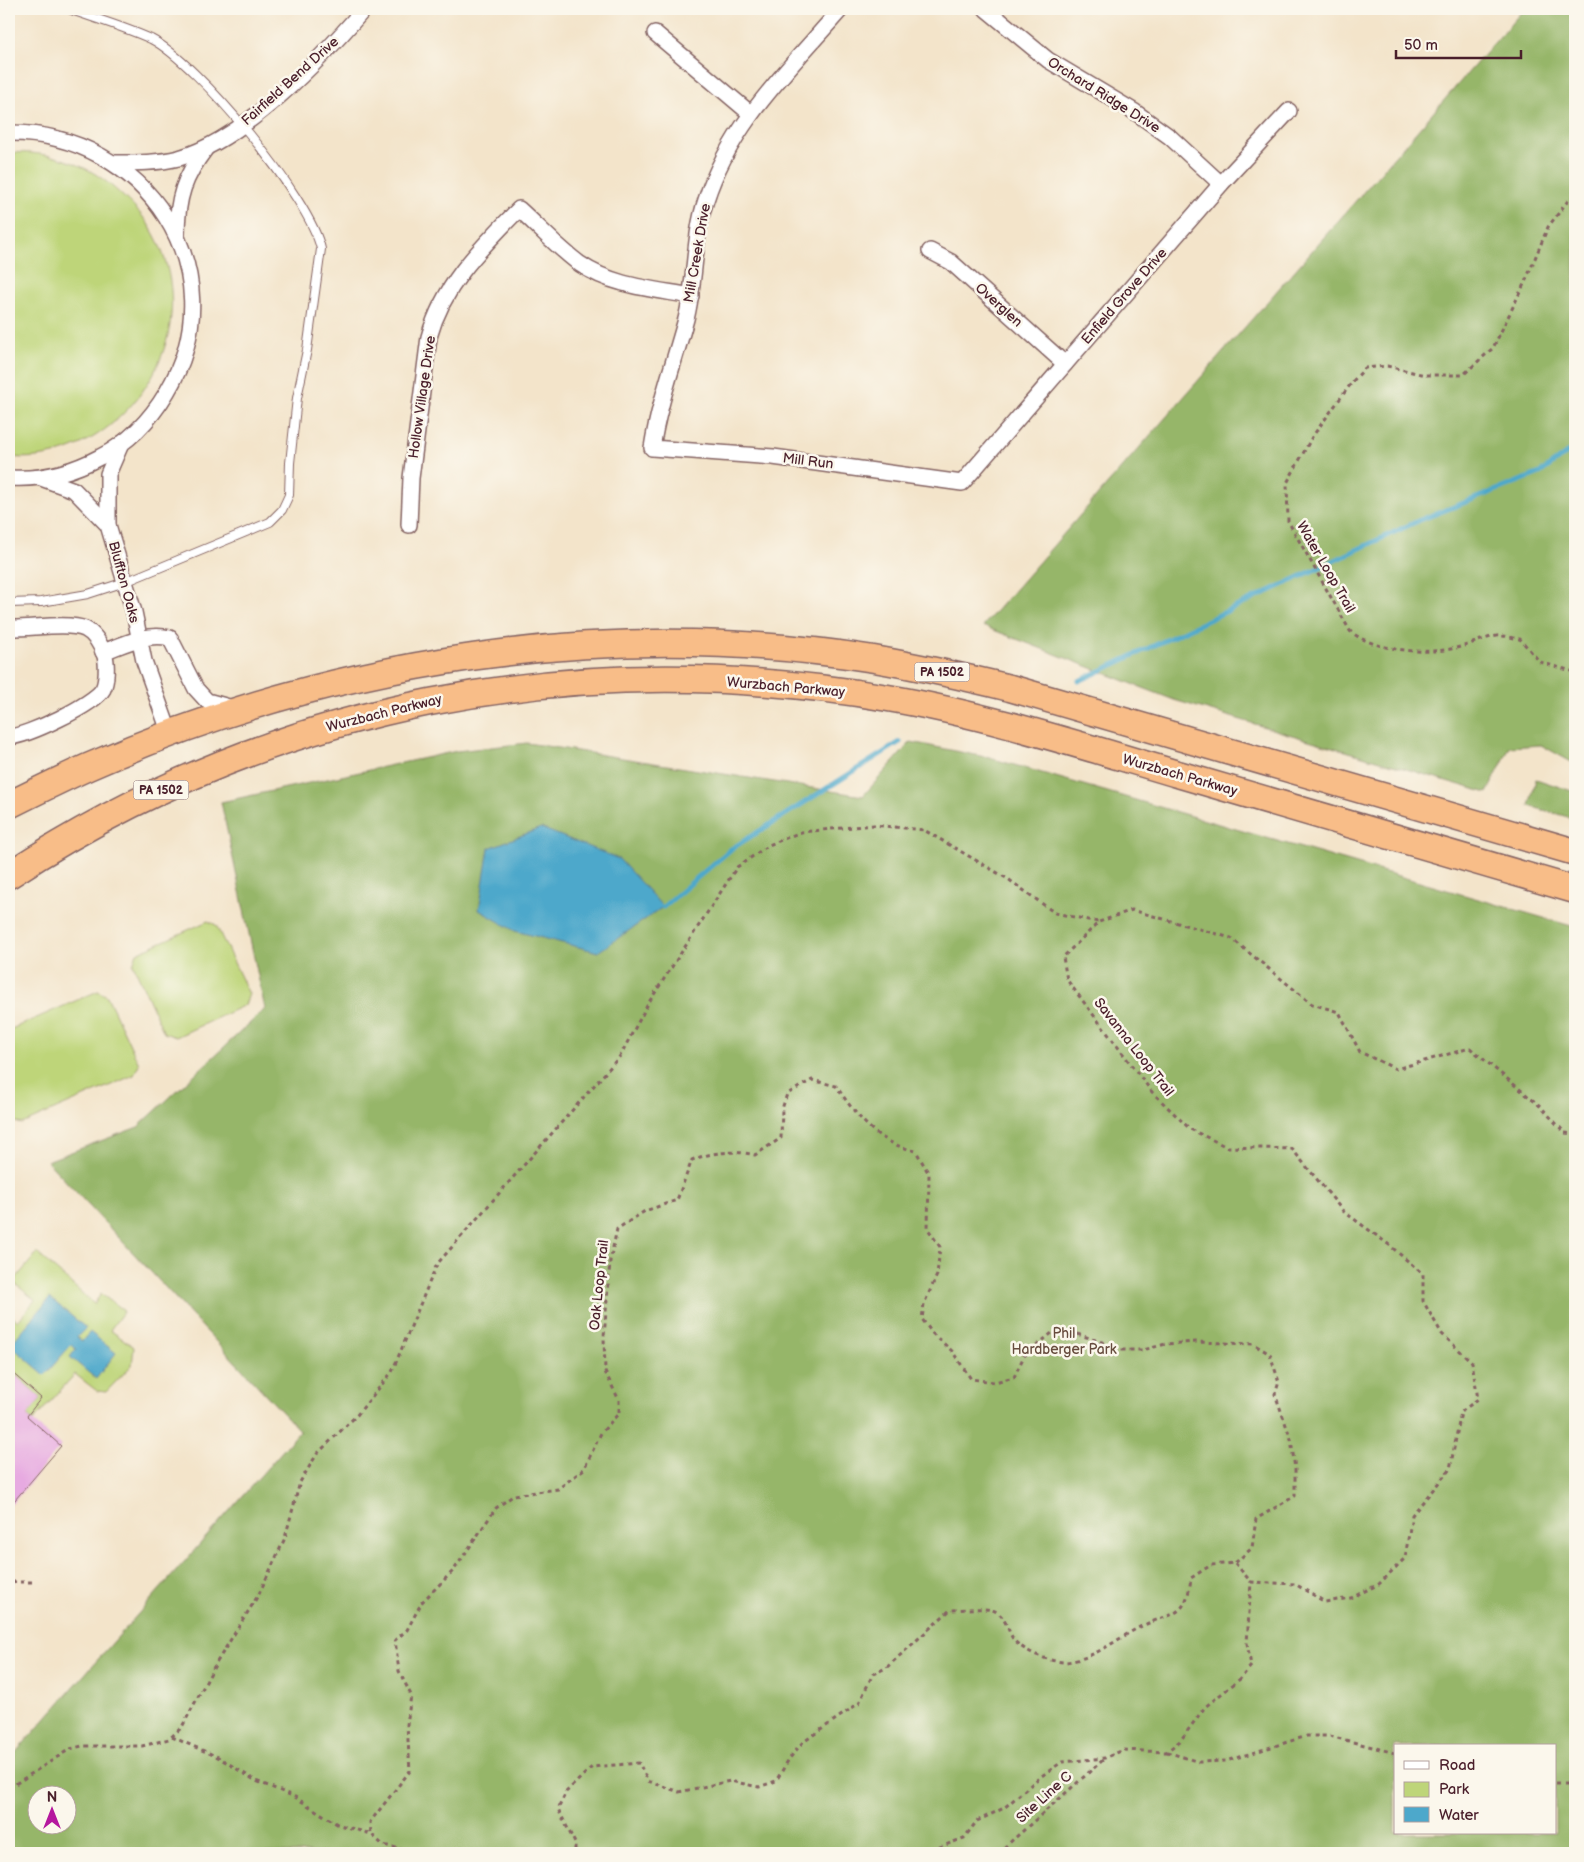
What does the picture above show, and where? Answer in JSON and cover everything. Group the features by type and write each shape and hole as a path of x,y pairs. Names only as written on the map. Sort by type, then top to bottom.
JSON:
{"highway":[{"name":"PA 1502","path":"9,805 89,766 170,734 240,710 350,680 405,668 552,648 621,644 692,644 809,652 920,668 1010,688 1575,852"},
{"name":"Wurzbach Parkway","path":"9,875 60,842 189,776 324,727 433,700 500,688 672,679 784,684 889,698 949,711 1061,740 1575,890"}],"street":[{"name":"Fairfield Bend Drive","path":"115,163 159,162 180,157 208,146 243,124 272,101 338,40 364,9"},
{"name":"Mill Creek Drive","path":"652,448 657,414 691,296 699,228 705,200 727,149 751,114 841,9"},
{"name":"Orchard Ridge Drive","path":"986,9 1048,60 1135,112 1170,138 1221,184"},
{"path":"655,33 751,114"},
{"name":"Enfield Grove Drive","path":"962,483 1221,184 1289,111"},
{"name":"Fairfield Bend Drive","path":"9,133 37,134 64,139 115,163 134,178 151,196 177,239 183,257 190,294 190,313 179,368 161,402 143,424 122,443 82,466 37,477 9,478"},
{"name":"Fairfield Bend Drive","path":"177,239 180,194 191,168 208,146"},
{"name":"Hollow Village Drive","path":"409,525 412,478 429,337 439,307 462,270 519,209 580,264 623,283 691,296"},
{"name":"Overglen","path":"930,251 951,262 1065,364"},
{"name":"Bluffton Oaks","path":"122,443 108,474 108,525 139,639 170,734"},
{"name":"Mill Run","path":"652,448 802,460 962,483"},
{"name":"Bluffton Oaks","path":"37,477 74,490 108,525"},
{"path":"9,628 66,627 83,629 94,636 104,652 106,662 103,689 89,703 50,723 9,737"},
{"name":"Bluffton Oaks","path":"139,639 160,636 170,638 196,689 207,701 240,710"},
{"path":"104,652 139,639"}],"lane":[{"path":"9,603 41,602 126,586 270,522 282,510 289,495 290,463 297,398 321,249 318,236 296,196 243,124 173,54 151,39 69,9"}],"path":[{"name":"Water Loop Trail","path":"1575,197 1570,198 1548,227 1526,280 1492,348 1463,375 1425,375 1387,366 1365,368 1352,381 1312,437 1286,483 1288,521 1350,630 1361,639 1376,645 1417,651 1455,649 1498,636 1520,638 1540,662 1575,672"},
{"path":"9,1788 70,1749 82,1746 142,1746 172,1737 182,1727 215,1665 259,1594 285,1538 300,1482 317,1454 357,1415 392,1372 437,1264 620,1056 649,1002 737,867 769,845 801,832 874,825 924,830 1008,879 1055,912 1099,922"},
{"name":"Savanna Loop Trail","path":"1251,1582 1296,1584 1324,1602 1351,1598 1379,1584 1405,1558 1412,1515 1450,1469 1461,1412 1478,1399 1472,1362 1442,1334 1423,1301 1423,1274 1388,1244 1343,1211 1292,1150 1227,1147 1190,1129 1152,1092 1067,980 1063,957 1099,922 1132,910 1231,938 1312,1004 1339,1012 1360,1052 1396,1069 1470,1048 1540,1106 1565,1133 1575,1134"},
{"name":"Oak Loop Trail","path":"371,1834 370,1822 410,1771 407,1726 412,1695 399,1671 395,1640 407,1630 422,1602 454,1570 496,1508 514,1495 558,1489 584,1469 601,1433 619,1413 619,1400 605,1372 604,1337 610,1261 617,1229 645,1211 677,1200 692,1160 704,1155 741,1152 756,1155 781,1138 782,1109 787,1094 812,1080 836,1086 856,1116 876,1135 898,1147 916,1151 929,1174 928,1229 940,1247 937,1275 924,1304 922,1319 933,1334 952,1351 971,1379 995,1382 1014,1376 1024,1356 1058,1328 1102,1342 1115,1350 1143,1350 1166,1344 1186,1343 1253,1344 1270,1354 1279,1382 1275,1394 1291,1439 1295,1469 1295,1496 1256,1519 1252,1548 1235,1563"},
{"path":"575,1853 575,1843 558,1809 566,1792 592,1767 639,1763 648,1781 679,1792 730,1781 759,1787 776,1781 789,1759 802,1743 859,1703 873,1674 886,1668 950,1610 993,1610 1002,1617 1015,1641 1021,1646 1033,1654 1065,1662 1099,1652 1142,1626 1176,1614 1189,1599 1191,1578 1211,1565 1235,1563 1251,1582 1247,1643 1251,1666 1240,1679 1205,1707 1180,1741 1166,1752"},
{"path":"12,1582 32,1582"},
{"path":"924,1853 964,1838 977,1821 1004,1808 1040,1777 1062,1762 1105,1758 1123,1750 1166,1752 1198,1762 1226,1761 1307,1736 1321,1735 1394,1753"},
{"path":"172,1737 218,1757 256,1781 295,1796 337,1824 371,1834 383,1846 420,1853"},
{"name":"Site Line C","path":"998,1853 1105,1758"},
{"path":"1556,1784 1575,1784"}],"green space":[{"path":"1524,9 1575,9 1575,764 1541,745 1510,747 1487,793 1174,700 983,626"},
{"path":"9,153 52,156 78,165 103,179 129,202 150,227 163,253 170,281 172,308 168,335 160,361 147,385 129,407 108,427 86,442 49,455 22,458 9,457"},
{"name":"Phil Hardberger Park","path":"911,742 990,758 1575,927 1575,1853 9,1853 9,1760 300,1431 47,1161 138,1127 265,1009 221,802 457,751 527,743 863,796"},
{"path":"1536,779 1575,792 1575,819 1529,806"},
{"path":"208,921 216,925 249,994 245,1005 176,1037 164,1033 133,964 137,953"},
{"path":"98,991 107,996 139,1064 134,1075 22,1124 12,1121 9,1114 9,1030"},
{"path":"37,1253 94,1304 101,1294 124,1311 110,1330 134,1347 132,1365 106,1392 97,1391 75,1374 33,1421 27,1416 41,1398 9,1369 9,1314 18,1321 35,1300 13,1282"}],"water":[{"path":"541,828 619,859 663,907 598,952 515,931 479,910 489,848"},
{"path":"50,1298 86,1328 77,1337 82,1341 90,1332 116,1353 96,1379 70,1357 76,1349 71,1345 45,1375 10,1345"}],"building":[{"path":"9,1370 41,1398 27,1416 61,1446 9,1507"}],"waterway":[{"path":"1079,681 1420,520 1540,473 1575,447"},
{"path":"663,907 731,849 900,742"}]}
